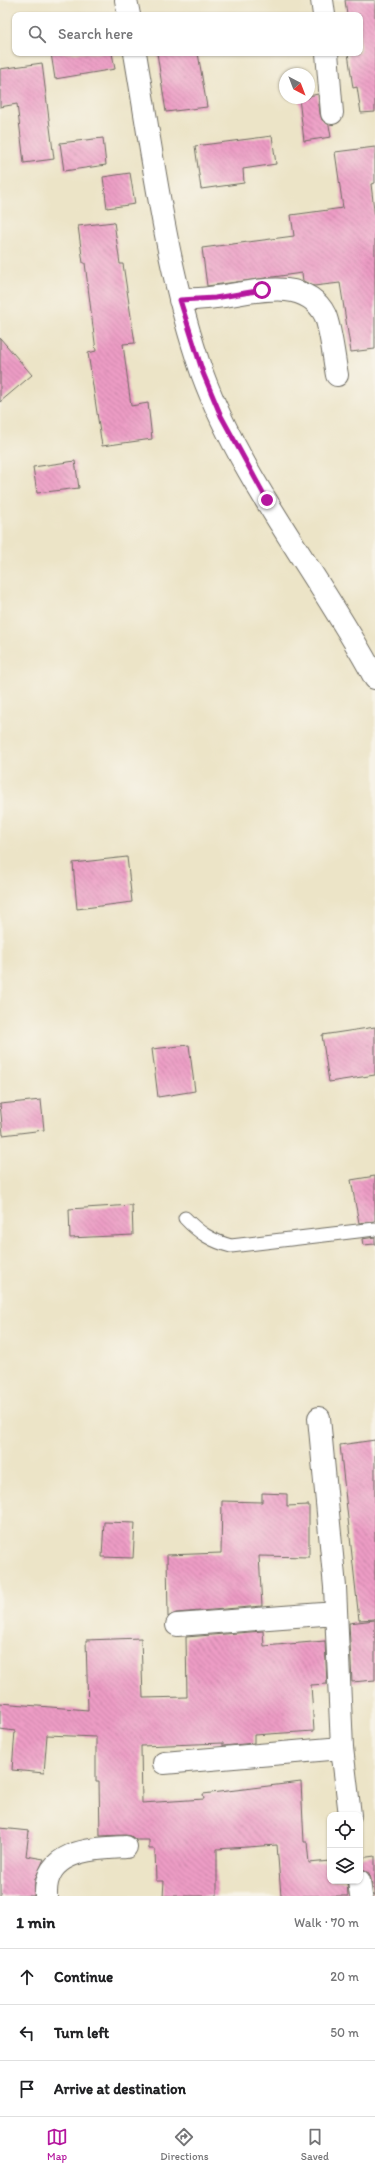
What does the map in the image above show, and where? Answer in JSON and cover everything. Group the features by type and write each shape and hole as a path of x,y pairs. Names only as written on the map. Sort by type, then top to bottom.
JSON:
{"street":[{"path":"126,0 128,12"},
{"path":"322,0 324,12"},
{"path":"136,56 180,300 203,373 232,439 267,500 375,678"},
{"path":"327,56 332,113"},
{"path":"180,300 215,298 262,290 292,290 307,296 319,306 326,317 337,376"},
{"path":"319,1418 336,1613 342,1748 350,1812"},
{"path":"177,1625 336,1613"},
{"path":"164,1762 342,1748"},
{"path":"46,1896 49,1877 56,1866 67,1857 82,1850 126,1847"},
{"path":"359,1884 361,1896"}],"lane":[{"path":"185,1218 197,1232 214,1242 231,1246 375,1229"}],"building":[{"path":"345,0 375,0 375,112 361,113 357,87 353,88 348,56 363,56 363,12 347,12"},
{"path":"51,56 113,56 115,69 55,79"},
{"path":"157,56 198,56 207,107 166,112"},
{"path":"42,63 54,159 24,163 17,104 0,107 0,69"},
{"path":"318,94 320,114 322,120 329,125 331,137 304,141 300,104 315,104 315,95"},
{"path":"272,136 276,164 243,169 244,183 201,189 195,146"},
{"path":"103,138 106,165 64,171 60,143"},
{"path":"375,147 375,183 371,184 375,218 375,349 351,352 340,283 314,286 303,281 302,273 207,286 202,248 294,236 291,215 343,208 335,152"},
{"path":"130,173 135,204 107,208 103,177"},
{"path":"114,222 120,264 123,264 135,343 123,344 131,406 148,403 152,439 102,446 88,353 96,351 85,263 83,263 78,226"},
{"path":"0,338 32,375 0,402"},
{"path":"75,461 79,488 37,493 33,467"},
{"path":"127,857 132,902 77,909 73,863"},
{"path":"375,1027 375,1075 329,1082 322,1035"},
{"path":"189,1045 195,1091 158,1097 152,1049"},
{"path":"41,1100 44,1130 3,1135 0,1104"},
{"path":"375,1176 375,1221 359,1223 351,1180"},
{"path":"132,1205 133,1235 70,1238 69,1209"},
{"path":"375,1237 375,1244 363,1245 362,1239"},
{"path":"375,1440 375,1619 359,1620 340,1445"},
{"path":"262,1493 287,1494 287,1506 309,1505 309,1557 259,1556 262,1606 176,1613 168,1617 167,1555 221,1553 222,1501 262,1502"},
{"path":"104,1522 135,1523 133,1558 102,1557"},
{"path":"375,1620 375,1680 352,1682 349,1623"},
{"path":"263,1631 264,1646 325,1641 327,1684 311,1685 314,1731 254,1735 254,1743 223,1746 223,1743 141,1746 142,1803 204,1799 203,1794 301,1782 304,1842 307,1842 309,1863 327,1861 327,1884 347,1884 348,1896 281,1896 277,1845 217,1849 217,1896 163,1896 164,1881 156,1881 155,1849 149,1849 149,1840 136,1840 131,1836 125,1835 100,1836 99,1782 96,1782 96,1737 47,1735 44,1773 12,1770 15,1731 0,1729 0,1703 88,1710 86,1640 141,1638 143,1698 187,1697 186,1637"},
{"path":"0,1828 29,1831 26,1856 44,1859 35,1879 34,1896 0,1896"},
{"path":"375,1856 375,1896 373,1896 369,1873 363,1870 363,1858"}],"route":[{"path":"262,290 215,298 180,300 203,373 221,416 232,439 267,500"}]}
